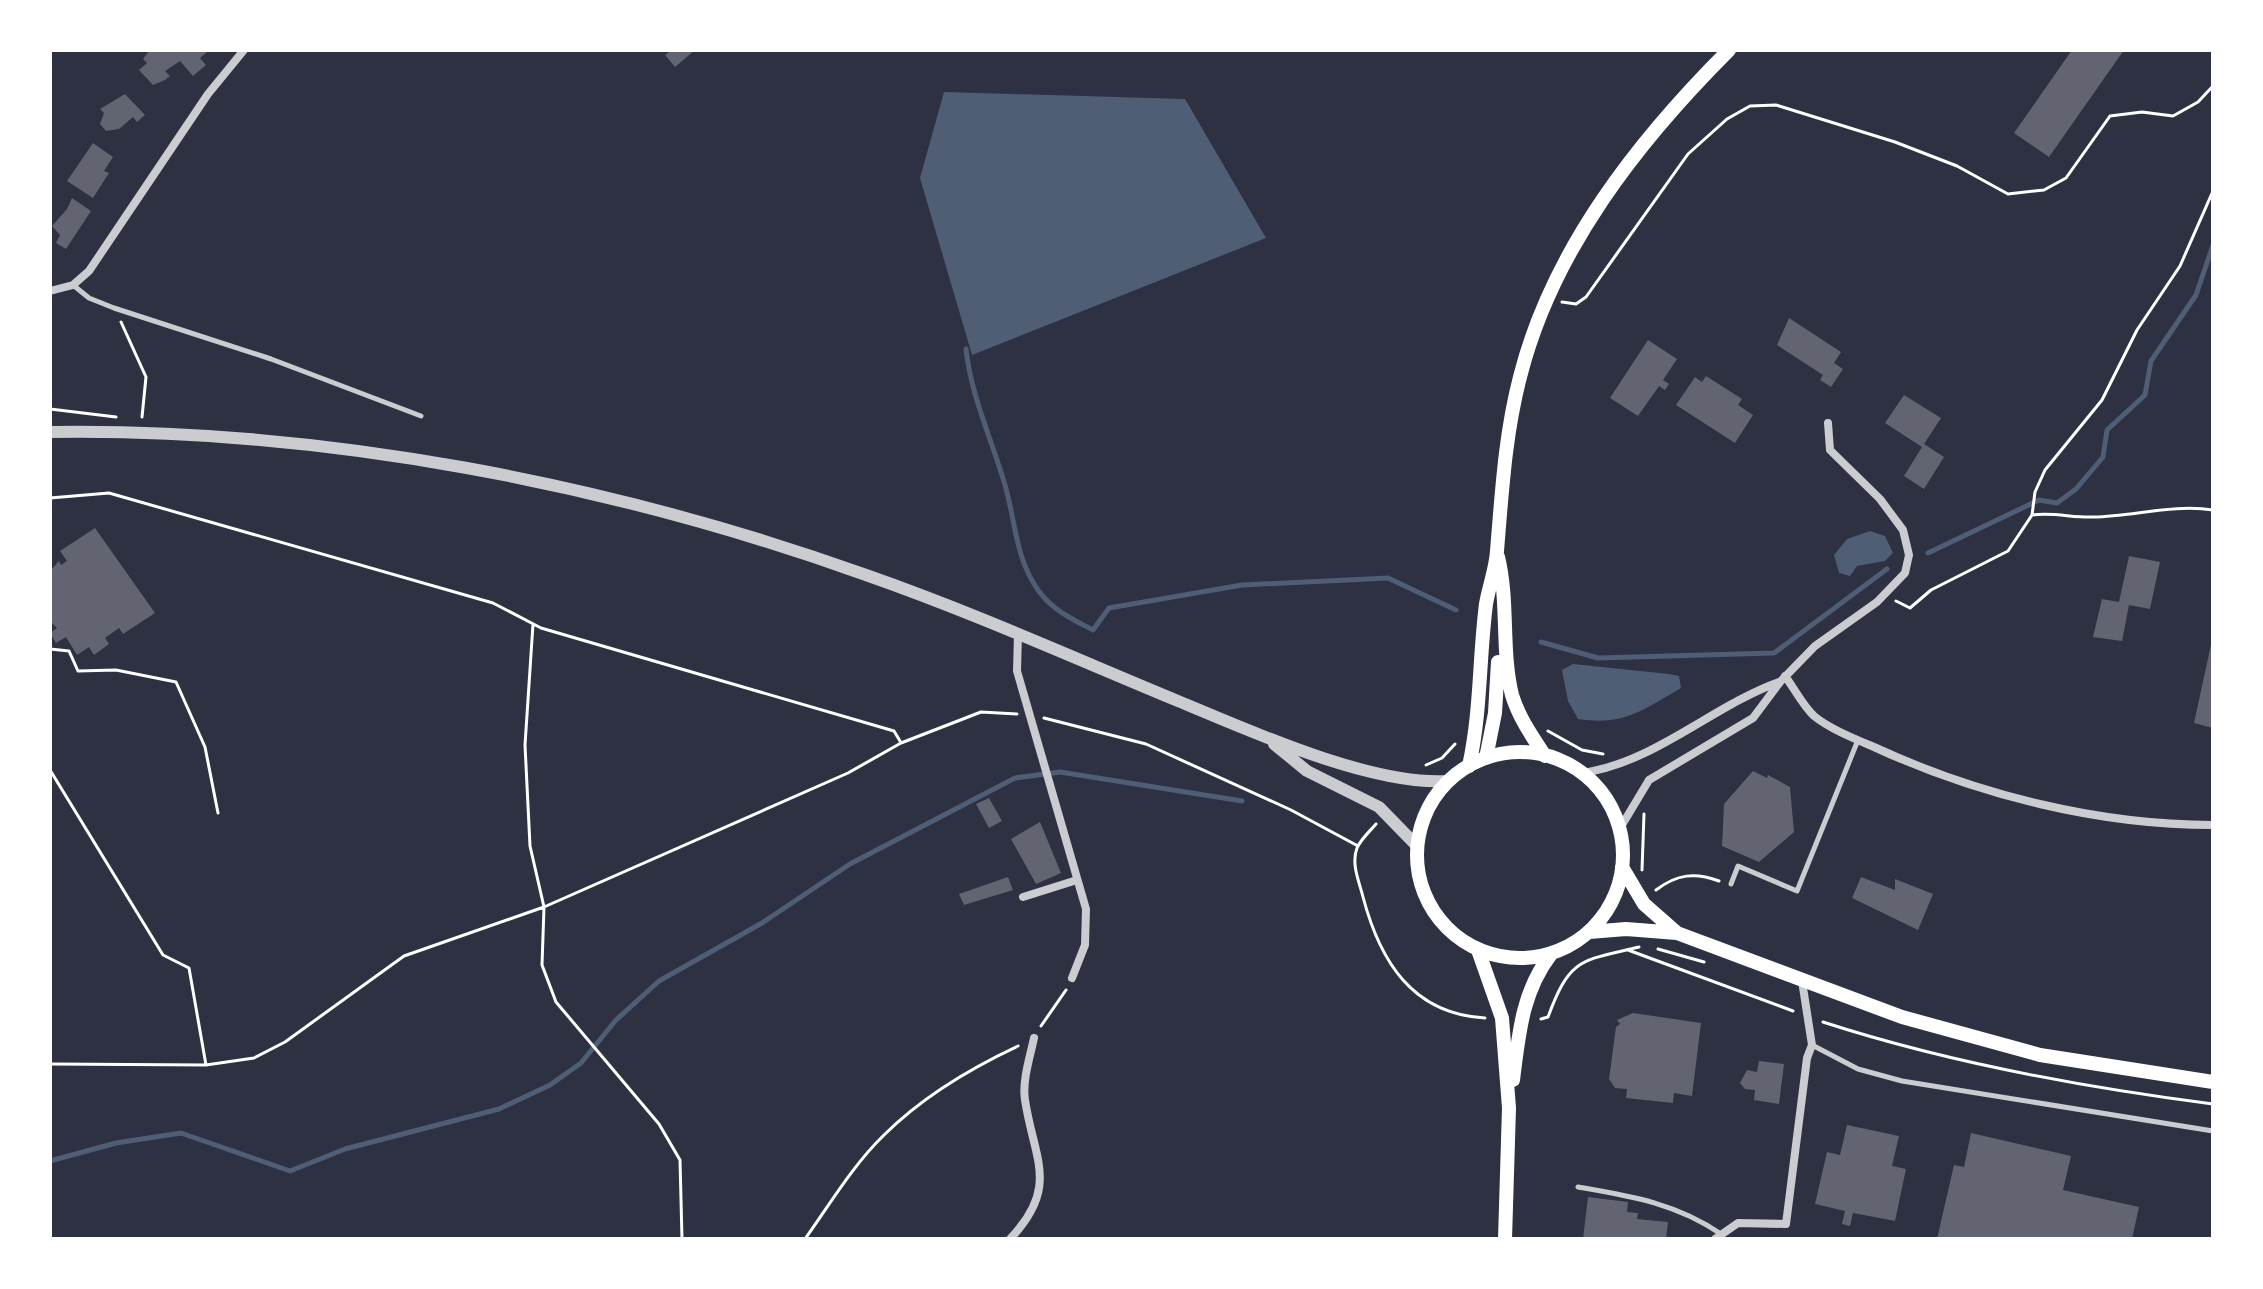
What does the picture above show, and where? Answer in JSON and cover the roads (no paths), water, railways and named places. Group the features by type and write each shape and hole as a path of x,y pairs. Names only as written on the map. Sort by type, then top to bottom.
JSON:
{"main road":[{"path":"1469,766 1478,725 1490,583 1497,553 1502,470 1520,375 1549,297 1571,251 1606,195 1647,140 1729,50"},
{"path":"1497,553 1504,580 1508,674 1513,698 1523,723 1545,756"},
{"path":"1486,758 1499,680 1497,607 1490,583"},
{"path":"1515,753 1545,756 1581,773 1598,789 1619,830 1622,867 1616,891 1605,913 1589,932 1551,954 1527,958 1502,957 1478,950 1456,937 1438,919 1425,896 1418,872 1417,846 1422,822 1433,800 1448,781 1469,766 1486,758 1515,753"},
{"path":"1622,867 1644,904 1677,933"},
{"path":"1589,932 1626,929 1677,933 1902,1017 2040,1055 2213,1082"},
{"path":"1478,950 1501,1010 1509,1108"},
{"path":"1505,1239 1509,1108 1523,1005 1534,976 1551,954"}],"street":[{"path":"50,291 73,285 89,271 208,94 244,50"},
{"path":"1619,830 1638,795 1658,773 1753,718 1782,679 1815,646 1884,595 1905,573 1909,546 1893,514 1830,450 1828,423"},
{"path":"50,432 138,433 399,455 574,492 734,531 865,574 1269,739 1405,781 1448,781"},
{"path":"1018,634 1017,671 1086,909 1085,945 1072,978"},
{"path":"1782,679 1814,716 1921,768 2029,800 2169,825 2213,825"},
{"path":"1581,773 1616,766 1747,694 1782,679"},
{"path":"1269,739 1307,771 1385,812 1417,846"},
{"path":"1023,897 1077,880"},
{"path":"1718,1236 1738,1223 1786,1224 1807,1058 1812,1045 1802,981"},
{"path":"1010,1239 1028,1220 1042,1174 1024,1096 1034,1038"}],"lane":[{"path":"73,285 89,298 114,308 271,359 421,416"},
{"path":"1731,884 1738,866 1797,891 1858,740"},
{"path":"1812,1045 1858,1069 1902,1081 2213,1131"},
{"path":"1578,1187 1652,1199 1700,1219 1718,1236"}],"water":[{"path":"944,92 1185,99 1266,238 972,355 920,178"},
{"path":"1870,531 1885,536 1893,553 1885,561 1857,566 1850,576 1839,573 1834,555 1847,539"},
{"path":"1573,664 1679,676 1681,688 1621,718 1578,719 1568,701 1562,670"}],"waterway":[{"path":"1928,553 2039,500 2057,503 2076,489 2103,457 2107,430 2145,395 2151,361 2196,295 2213,245"},
{"path":"966,349 972,384 1005,485 1017,539 1030,578 1056,609 1093,630 1109,608 1242,585 1388,578 1456,610"},
{"path":"1541,642 1598,658 1774,653 1887,569"},
{"path":"50,1161 116,1143 181,1133 290,1171 345,1149 499,1109 550,1085 581,1063 616,1020 659,981 762,923 850,864 1015,778 1060,772 1242,801"}]}
